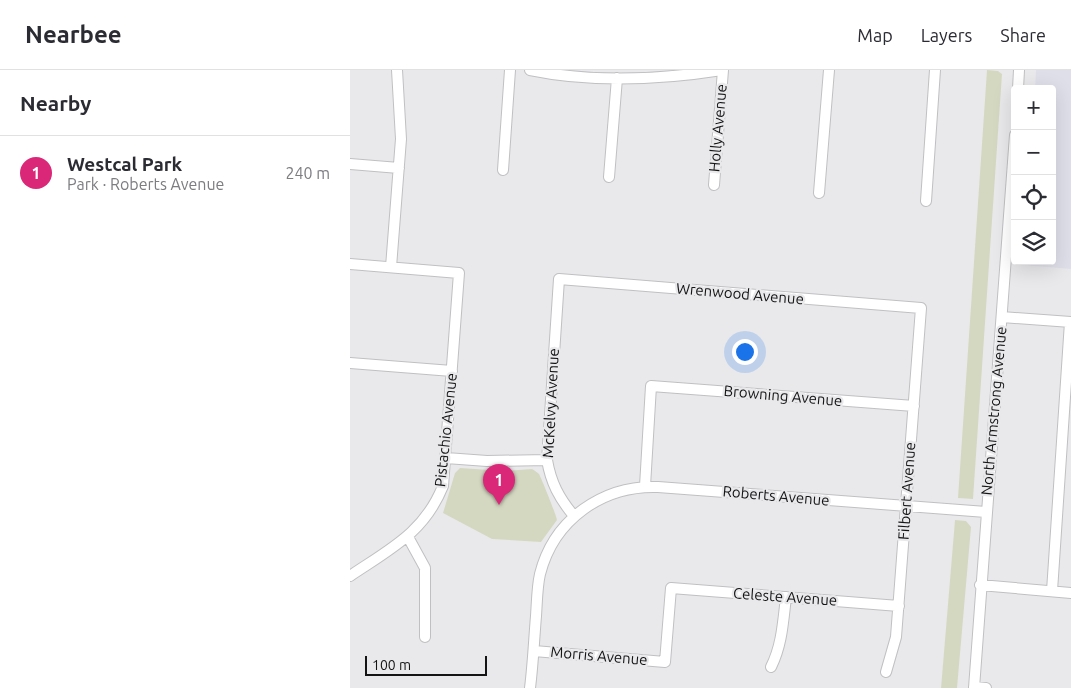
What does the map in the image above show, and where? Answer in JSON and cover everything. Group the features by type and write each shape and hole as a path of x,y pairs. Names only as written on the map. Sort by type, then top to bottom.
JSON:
{"street":[{"path":"350,264 391,267 402,116 398,70"},
{"path":"503,170 510,70"},
{"path":"530,70 576,77 617,78 684,76 722,70"},
{"name":"Holly Avenue","path":"714,185 722,70"},
{"path":"820,193 829,70"},
{"path":"926,201 935,70"},
{"path":"1018,85 1019,70"},
{"path":"609,177 617,78"},
{"path":"350,164 399,168"},
{"name":"North Armstrong Avenue","path":"974,688 980,585 1012,175"},
{"name":"Pistachio Avenue","path":"350,576 408,537 424,522 435,506 443,486 459,272 391,267"},
{"name":"Wrenwood Avenue","path":"560,279 921,308"},
{"name":"McKelvy Avenue","path":"560,279 547,460 550,480 560,499 574,516"},
{"name":"Filbert Avenue","path":"886,672 896,637 899,606 921,308"},
{"path":"1002,317 1071,322 1052,591"},
{"path":"350,363 452,371"},
{"name":"Browning Avenue","path":"645,486 651,386 914,406"},
{"path":"446,458 487,461 547,460"},
{"name":"Roberts Avenue","path":"574,516 607,495 645,486 986,512"},
{"path":"530,688 540,575 547,552 557,534 574,516"},
{"path":"408,537 425,568 426,637"},
{"path":"980,585 1071,593"},
{"name":"Celeste Avenue","path":"665,662 670,588 899,606"},
{"path":"771,667 778,652 786,597"},
{"name":"Morris Avenue","path":"534,651 665,662"},
{"path":"974,688 986,688"}],"shaded area":[{"path":"1036,70 1071,70 1071,269 1022,265 1056,265 1056,85 1035,85"}],"green space":[{"path":"987,70 998,71 1002,74 973,499 958,498"},
{"path":"460,468 505,471 532,469 540,477 557,520 541,542 492,539 443,513 455,473"},
{"path":"955,520 966,521 971,527 957,688 941,688"}],"place":[{"name":"Westcal Park","path":"499,505"}]}
